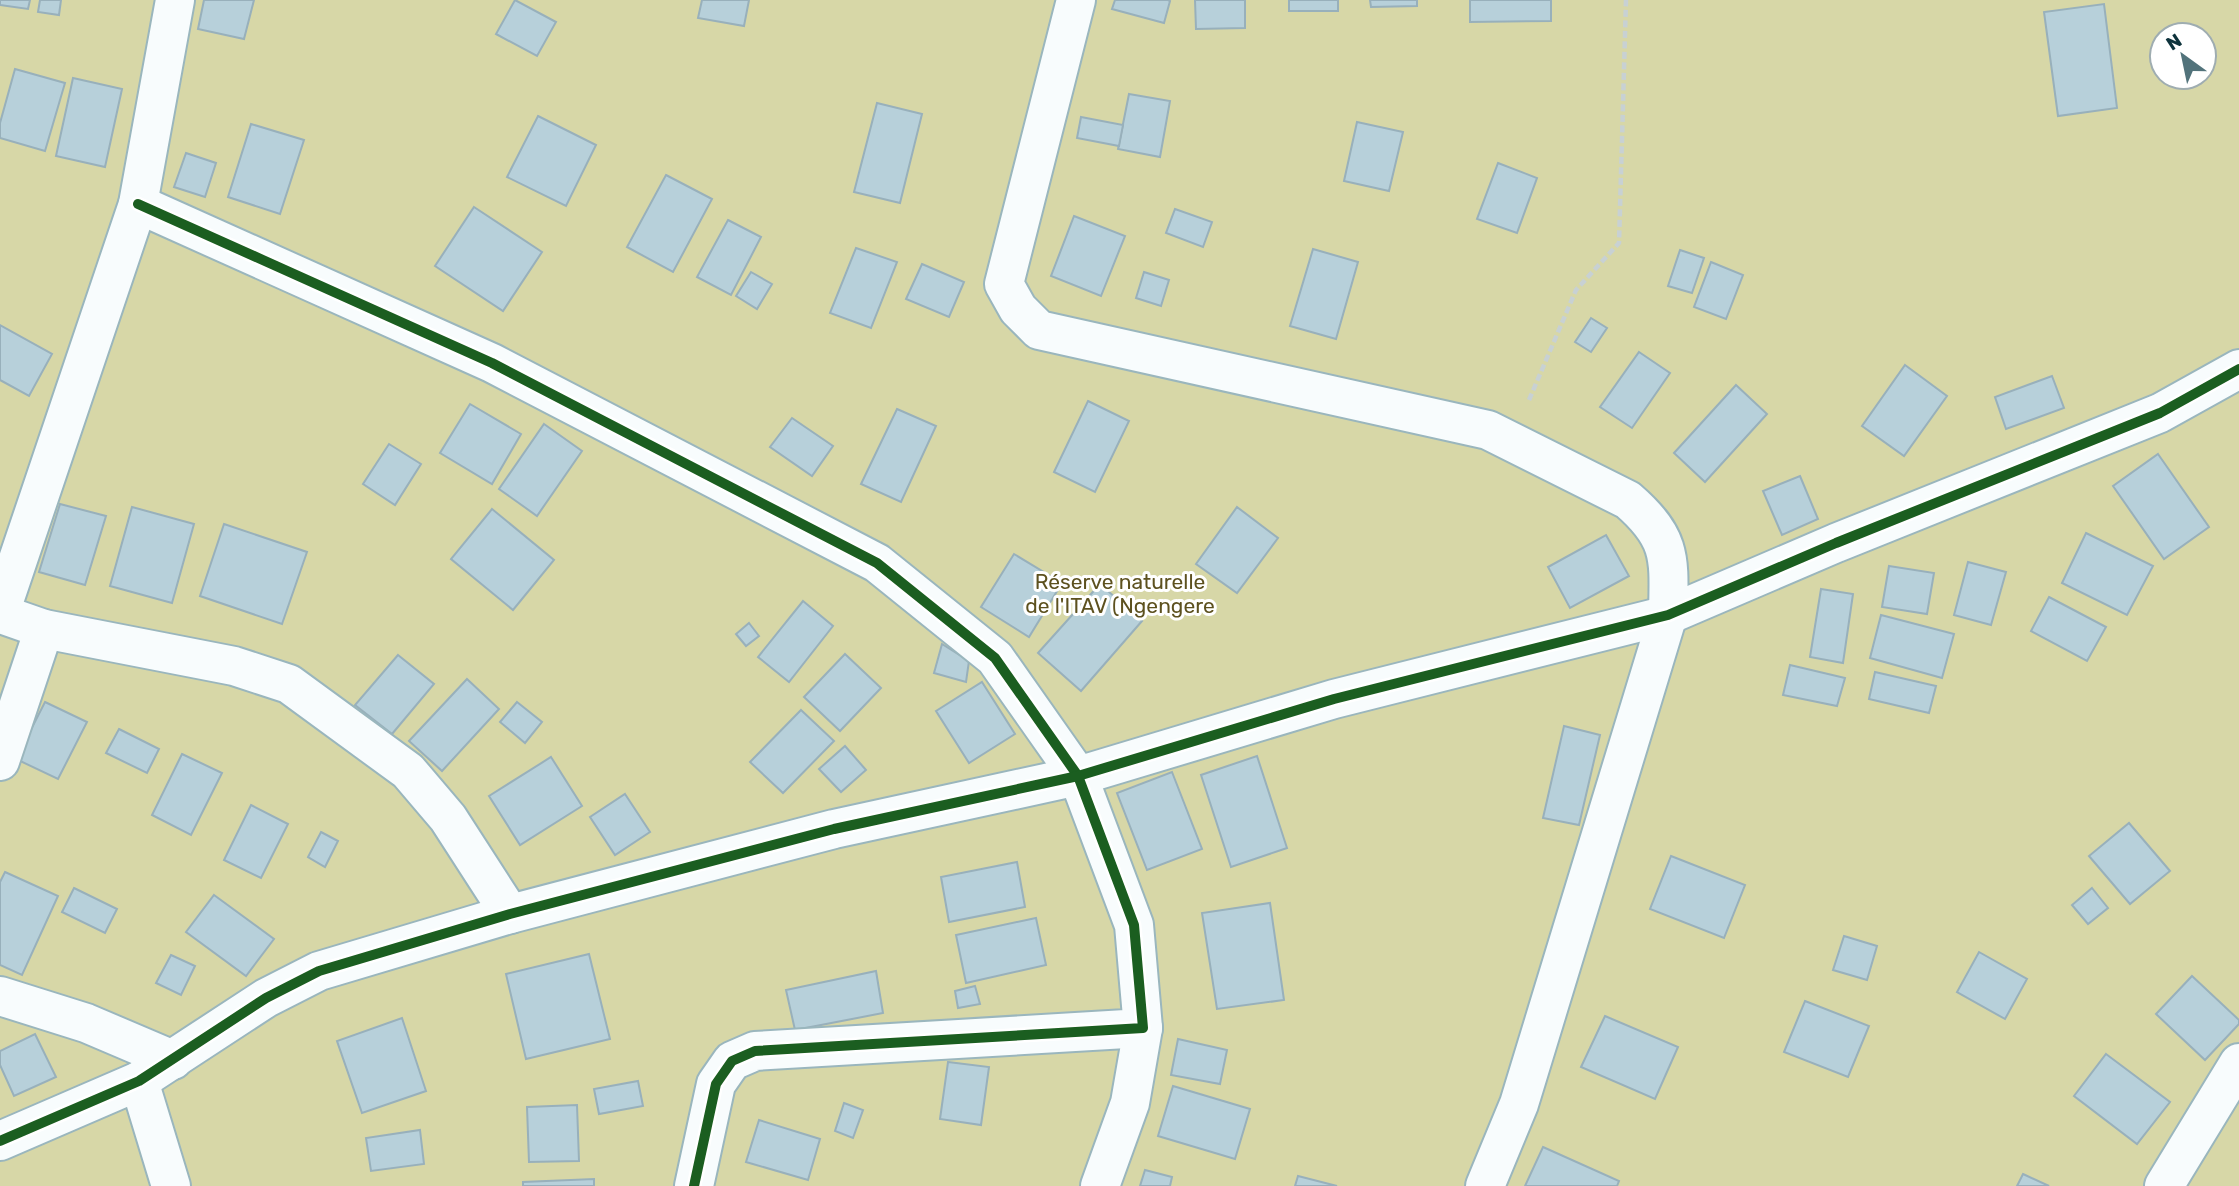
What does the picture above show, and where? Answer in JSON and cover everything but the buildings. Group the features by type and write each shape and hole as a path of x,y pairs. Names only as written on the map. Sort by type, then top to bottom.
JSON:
{"street":[{"path":"175,0 138,204 1,614 44,629 234,666 289,684 408,771 448,818 510,914"},
{"path":"1076,0 1004,284 1018,309 1028,320 1039,330 1488,430 1628,500 1646,515 1661,536 1669,559 1668,615 1518,1104 1485,1186"},
{"path":"138,204 492,362 877,564 995,658 1078,776 1134,925 1143,1028 1130,1103 1100,1186"},
{"path":"0,1141 139,1081 266,998 319,971 510,914 834,829 1078,776 1334,699 1668,615 1836,542 2160,413 2239,369"},
{"path":"0,761 44,629"},
{"path":"0,996 86,1023 173,1060"},
{"path":"694,1186 716,1084 732,1061 755,1051 1143,1028"},
{"path":"2164,1186 2239,1063"},
{"path":"139,1081 171,1186"}],"path":[{"path":"1511,441 1576,290 1619,243 1626,0"}],"green space":[{"name":"Réserve naturelle de l'ITAV (Ngengere","path":"0,0 2239,0 2239,1186 0,1186"}],"cycle path":[{"path":"138,204 492,363 877,563 995,658 1078,776 1134,925 1143,1028 755,1051 732,1061 716,1084 694,1186"},
{"path":"0,1141 139,1081 266,998 319,971 510,914 834,829 1078,776 1334,699 1668,615 1836,543 2160,413 2239,369"}]}
